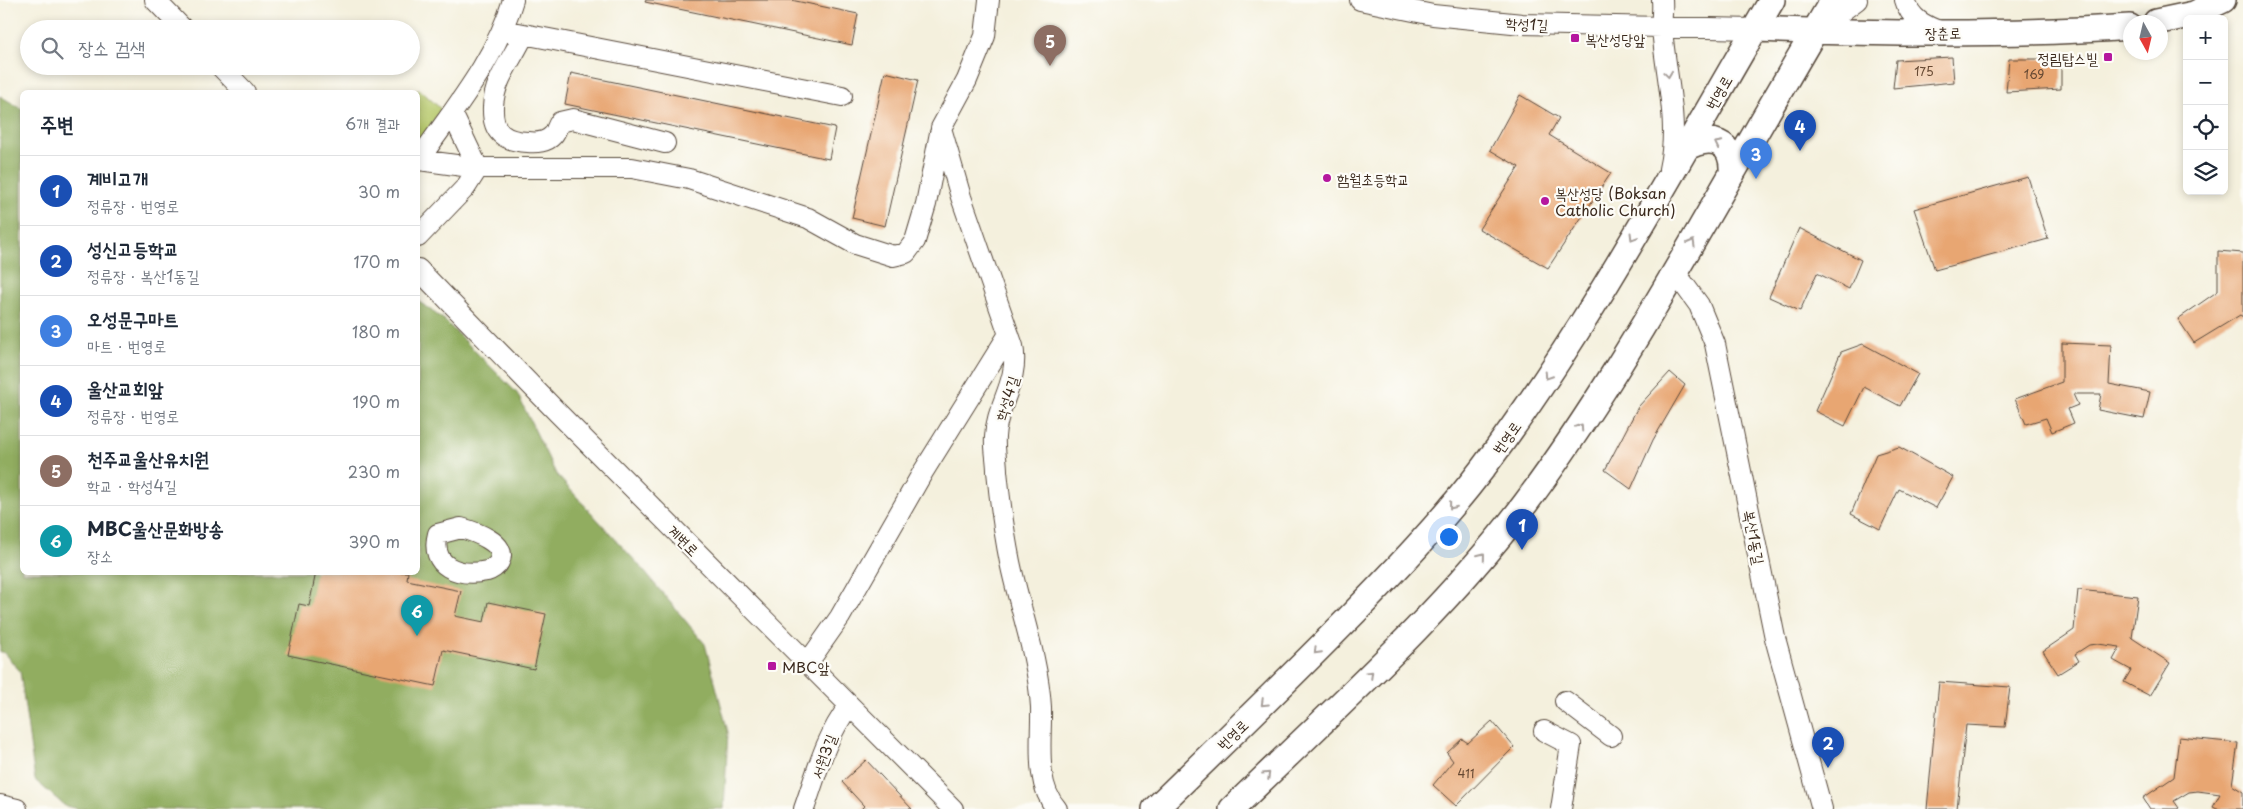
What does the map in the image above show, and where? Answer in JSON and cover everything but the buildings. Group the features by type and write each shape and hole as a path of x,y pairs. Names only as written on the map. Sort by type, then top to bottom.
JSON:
{"main road":[{"name":"번영로","path":"1155,809 1299,669 1434,529 1482,469 1534,397 1560,357 1772,0"},
{"path":"1232,809 1408,637 1472,568 1524,506 1622,362 1833,0"},
{"path":"2168,19 2194,14 2223,0"},
{"name":"장춘로","path":"1755,29 1815,32 1944,33 2123,26"},
{"path":"1684,149 1701,141 1712,140 1720,143 1730,157 1732,174"}],"street":[{"path":"155,0 174,20"},
{"path":"420,158 477,77 503,30 513,0"},
{"path":"420,161 478,168 632,168 689,179 808,218 855,244 893,256 906,253 910,250 919,232 941,128 967,80 985,36 989,0"},
{"name":"학성1길","path":"1360,0 1433,15 1522,24 1755,29"},
{"path":"1662,0 1662,26 1674,125 1673,152 1667,179"},
{"path":"1815,32 1857,0"},
{"path":"1905,0 1910,12 1918,21 1944,33"},
{"path":"503,30 842,96"},
{"path":"524,34 516,53 503,70 494,95 494,120 496,128 502,136 510,140 539,142 554,135 560,122 573,119 665,143"},
{"path":"229,75 243,90"},
{"path":"452,113 478,168"},
{"name":"학성4길","path":"941,128 961,197 1016,359 1015,371 995,436 999,496 1011,563 1030,641 1040,705 1044,782 1050,801 1058,809"},
{"path":"420,235 466,187 478,168"},
{"name":"계변로","path":"420,271 807,664 953,809"},
{"name":"복산1동길","path":"1675,272 1699,305 1716,344 1775,638 1822,809"},
{"path":"807,664 840,617 923,472 1009,334"},
{"path":"1565,700 1611,736"},
{"name":"서원3길","path":"804,809 826,743 834,727 849,706"},
{"path":"1544,731 1571,745 1561,809"},
{"path":"0,805 17,809"}],"green space":[{"path":"419,89 441,109 420,142 420,90 418,90"},
{"path":"0,96 20,108 20,575 420,575 420,302 443,319 517,393 556,474 638,564 705,644 728,732 724,809 80,809 65,806 35,780 20,671 3,652 0,652"}],"place":[{"name":"복산성당앞","path":"1575,38"},
{"name":"정림탑스빌","path":"2108,57"},
{"name":"천주교울산유치원","path":"1050,66"},
{"name":"울산교회앞","path":"1800,151"},
{"name":"함월초등학교","path":"1327,178"},
{"name":"오성문구마트","path":"1756,179"},
{"name":"복산성당 (Boksan Catholic Church)","path":"1545,201"},
{"name":"계비고개","path":"1522,550"},
{"name":"MBC울산문화방송","path":"417,636"},
{"name":"MBC앞","path":"772,666"},
{"name":"성신고등학교","path":"1828,768"}]}
